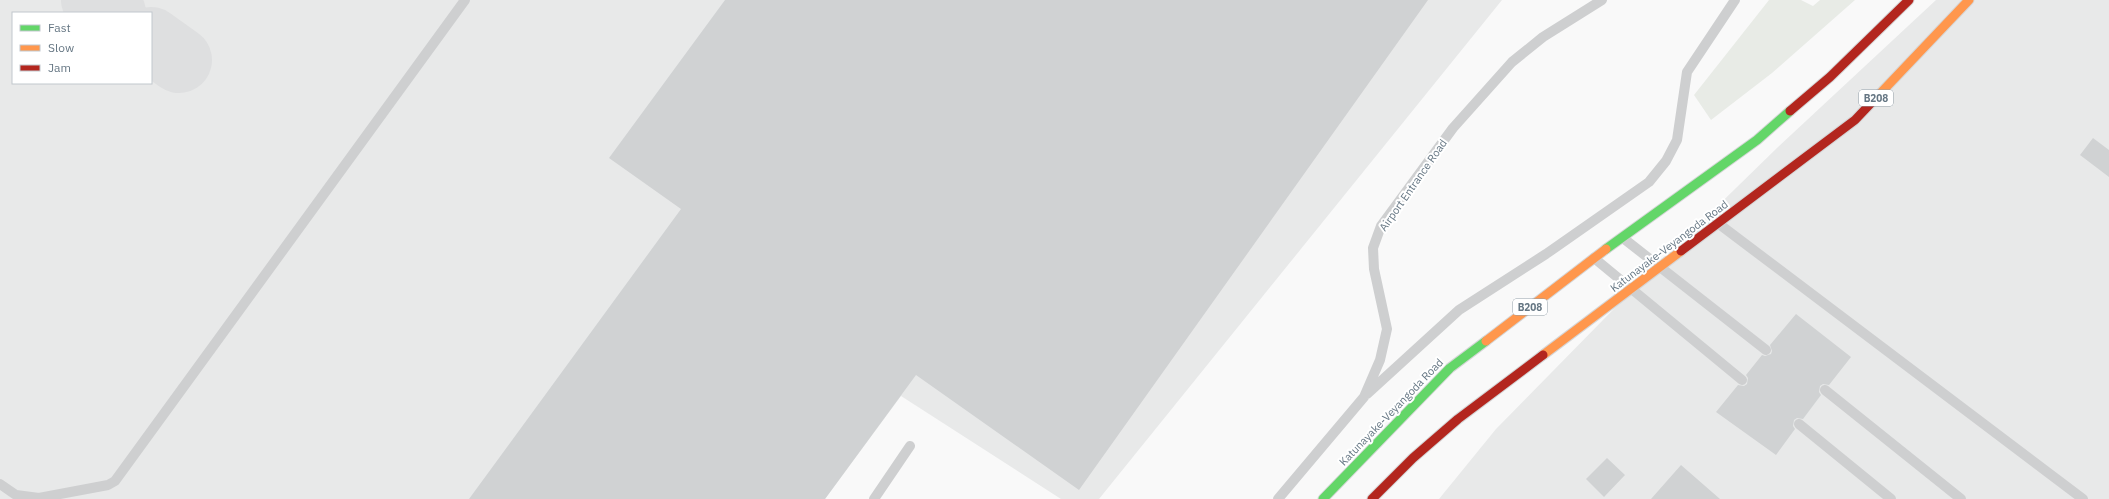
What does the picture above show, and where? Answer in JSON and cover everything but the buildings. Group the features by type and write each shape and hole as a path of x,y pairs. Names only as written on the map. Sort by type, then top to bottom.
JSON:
{"main road":[{"name":"Katunayake-Veyangoda Road","path":"1323,499 1450,368 1594,258 1757,140 1830,77 1909,0"},
{"name":"Katunayake-Veyangoda Road","path":"1372,499 1413,458 1458,419 1719,224 1855,120 1969,0"}],"lane":[{"path":"0,484 16,495 39,498 108,485 115,481 465,0"},
{"name":"Airport Entrance Road","path":"1278,499 1364,397 1380,360 1387,329 1374,269 1373,248 1381,226 1453,128 1512,62 1543,38 1602,0"},
{"path":"1364,397 1459,310 1546,254 1649,182 1666,161 1677,140 1687,72 1736,0"},
{"path":"1719,224 2083,499"},
{"path":"1623,238 1766,350"},
{"path":"1594,258 1742,380"},
{"path":"1826,390 1961,499"},
{"path":"1799,424 1891,499"},
{"path":"874,499 910,446"}],"shaded area":[{"path":"0,0 1502,0 1099,499 1061,499 901,396 825,499 0,499"},
{"path":"1769,0 1801,0 1813,6 1820,0 1855,0 1772,73 1711,120 1694,95"},
{"path":"1936,0 2109,0 2109,499 1439,499 1496,429 1654,268 1778,147"}],"taxiway":[{"path":"94,0 112,12"},
{"path":"152,41 179,60"}],"traffic: fast":[{"path":"1606,249 1757,140 1790,111"},
{"path":"1323,499 1450,368 1486,341"}],"traffic: slow":[{"path":"1874,100 1969,0"},
{"path":"1486,341 1606,249"},
{"path":"1543,355 1681,251"}],"traffic: jam":[{"path":"1790,111 1830,77 1909,0"},
{"path":"1681,251 1855,120 1874,100"},
{"path":"1372,499 1413,458 1458,419 1543,355"}]}
